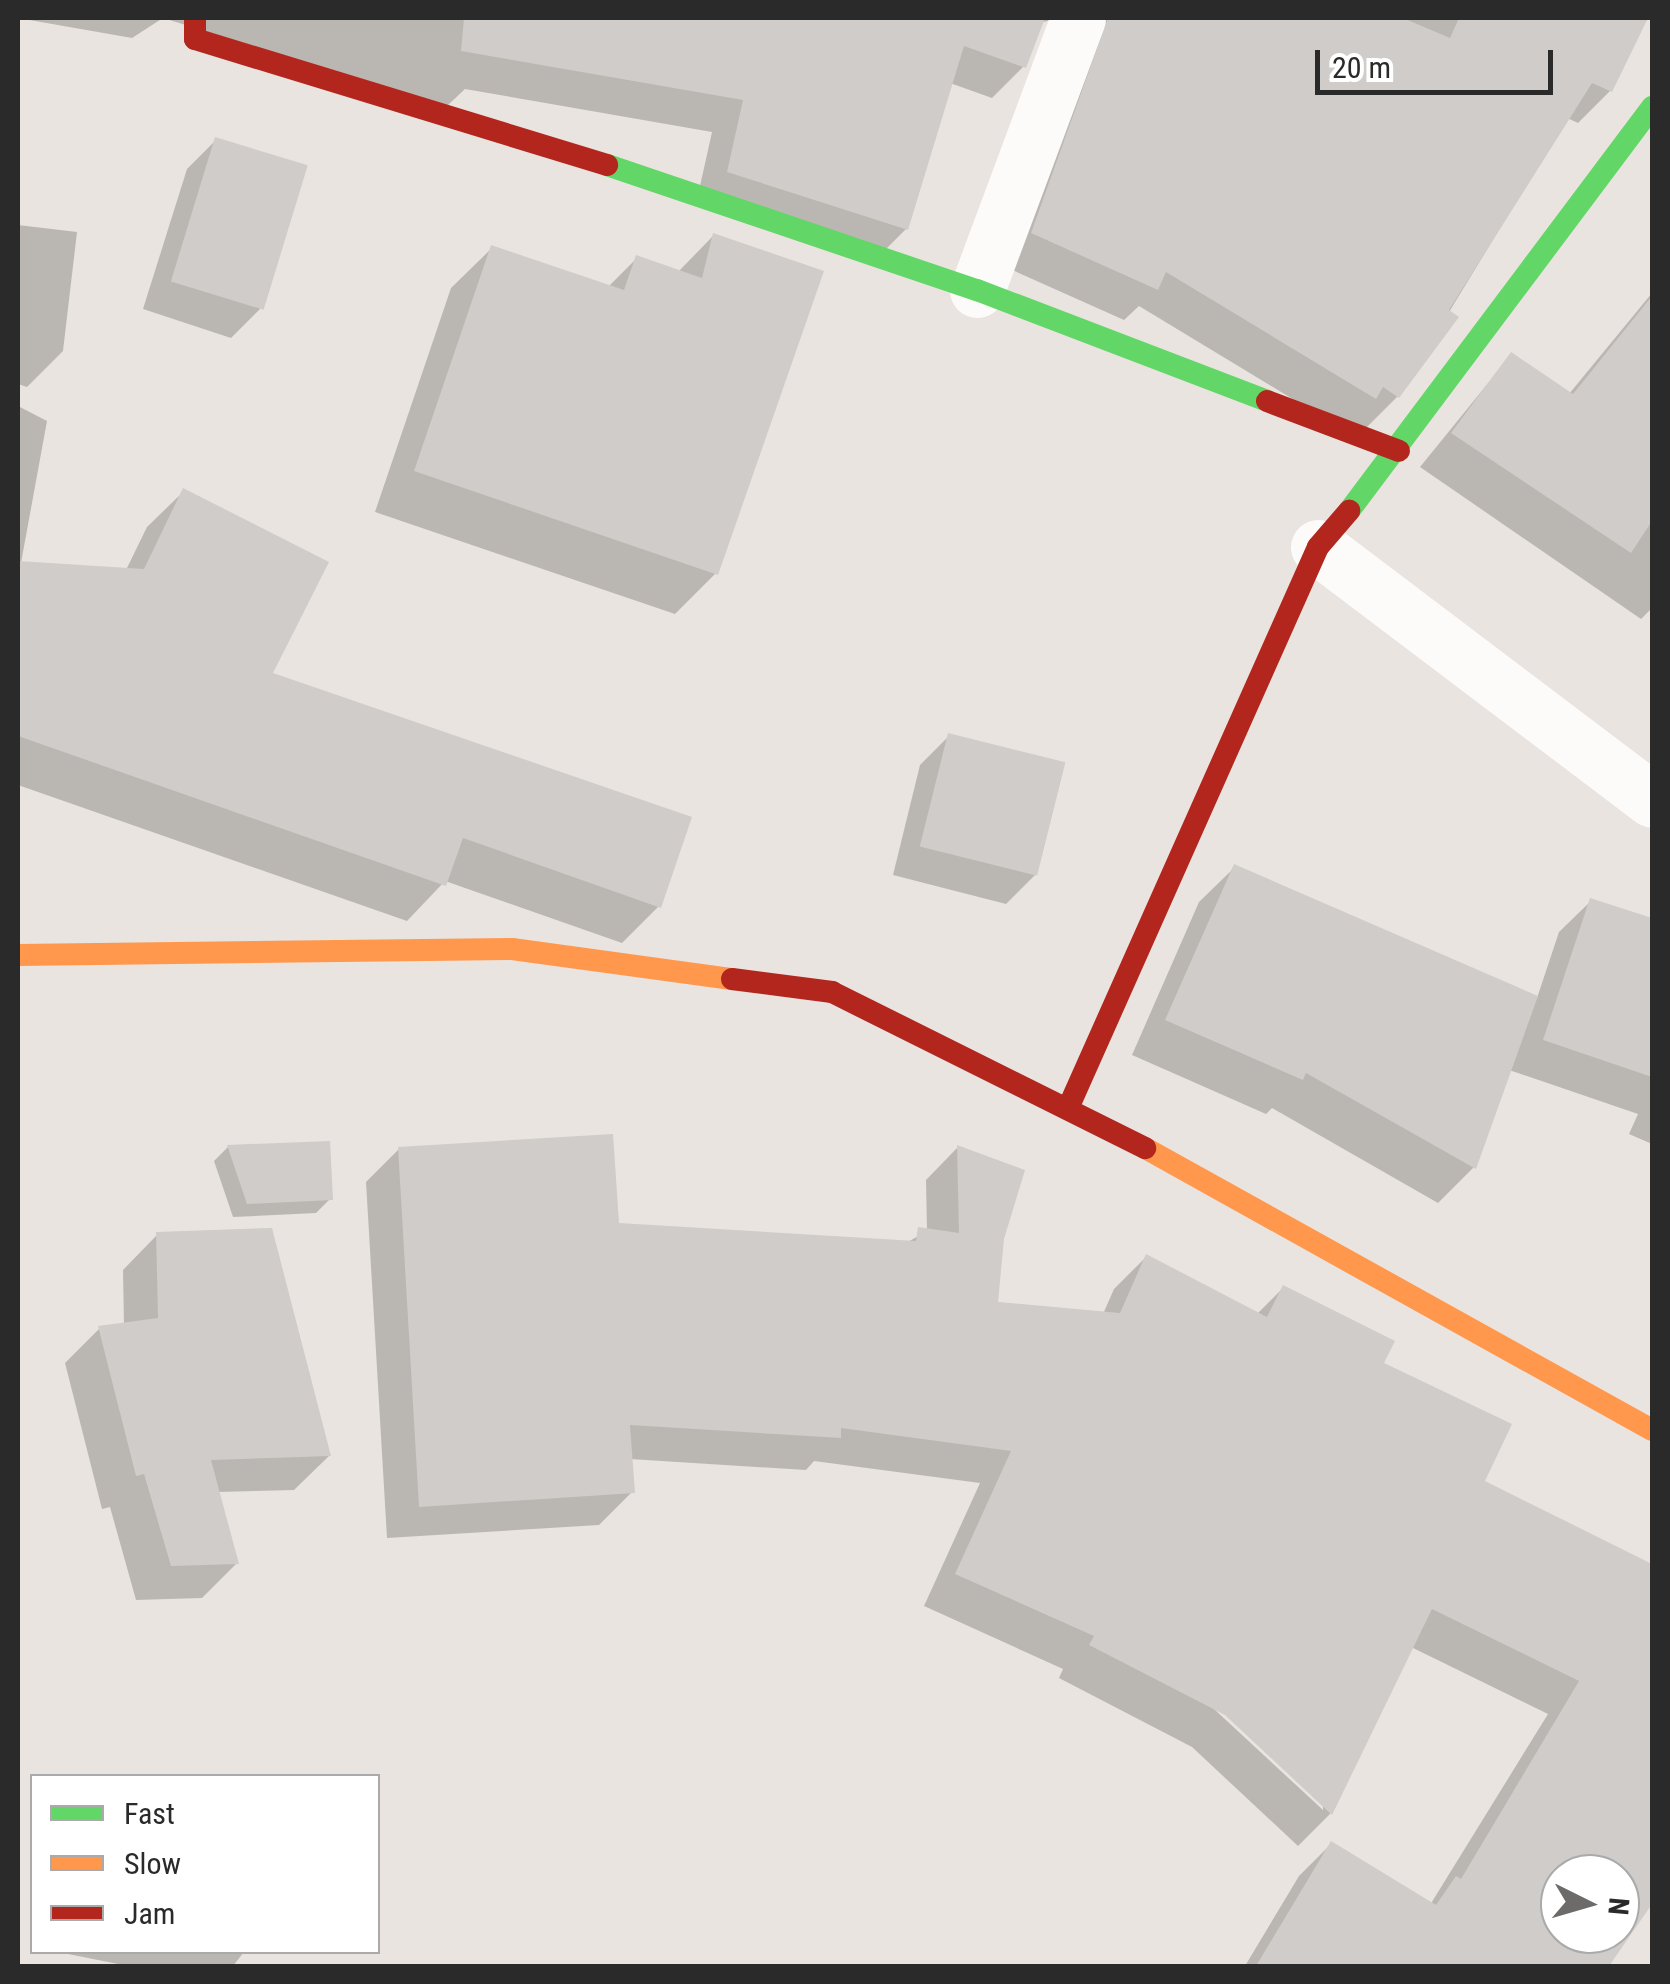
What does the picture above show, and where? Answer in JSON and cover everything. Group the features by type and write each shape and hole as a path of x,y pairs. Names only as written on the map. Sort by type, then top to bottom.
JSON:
{"street":[{"path":"196,18 195,39 562,149 976,290 1399,451"},
{"path":"976,290 1078,18"},
{"path":"1070,1106 1318,546 1399,451 1652,106"},
{"path":"1318,546 1652,800"},
{"path":"18,956 512,950 662,966 832,992 1070,1106 1652,1430"}],"building":[{"path":"464,18 1045,18 1026,68 964,46 908,230 727,172 743,100 461,51"},
{"path":"1108,18 1403,18 1450,38 1459,18 1648,18 1612,92 1592,83 1449,310 1459,317 1399,398 1383,387 1376,399 1166,272 1158,290 1031,233"},
{"path":"215,137 308,165 264,310 171,281"},
{"path":"713,233 824,271 718,575 414,471 491,245 624,290 636,255 702,278"},
{"path":"1652,296 1652,521 1631,553 1451,433 1511,352 1573,394"},
{"path":"183,488 329,562 273,673 692,817 661,908 463,838 446,886 18,736 18,561 144,569"},
{"path":"948,733 1065,762 1037,876 920,847"},
{"path":"1234,864 1538,996 1476,1169 1306,1073 1303,1080 1165,1020"},
{"path":"1590,898 1652,918 1652,1077 1543,1040"},
{"path":"613,1134 619,1223 916,1241 918,1227 959,1233 957,1145 1025,1170 1004,1239 998,1302 1120,1313 1146,1254 1267,1317 1283,1285 1395,1341 1384,1363 1512,1424 1485,1481 1652,1564 1652,1904 1640,1921 1640,1854 1540,1854 1540,1954 1617,1954 1609,1966 1256,1966 1331,1841 1436,1905 1456,1876 1461,1879 1579,1681 1432,1609 1332,1815 1225,1715 1089,1645 1094,1636 955,1574 1011,1451 841,1428 841,1438 630,1425 635,1493 419,1507 398,1147"},
{"path":"330,1141 333,1200 247,1204 227,1145"},
{"path":"272,1228 331,1456 211,1460 239,1564 171,1566 144,1474 136,1476 98,1326 158,1318 156,1232"}],"traffic: fast":[{"path":"1349,511 1652,107"},
{"path":"607,165 977,290 1267,401"}],"traffic: slow":[{"path":"18,955 512,949 732,979"},
{"path":"1145,1148 1652,1430"}],"traffic: jam":[{"path":"195,18 195,39 607,165"},
{"path":"1267,401 1399,451"},
{"path":"1069,1106 1318,547 1349,511"},
{"path":"732,979 832,992 1145,1148"}]}
